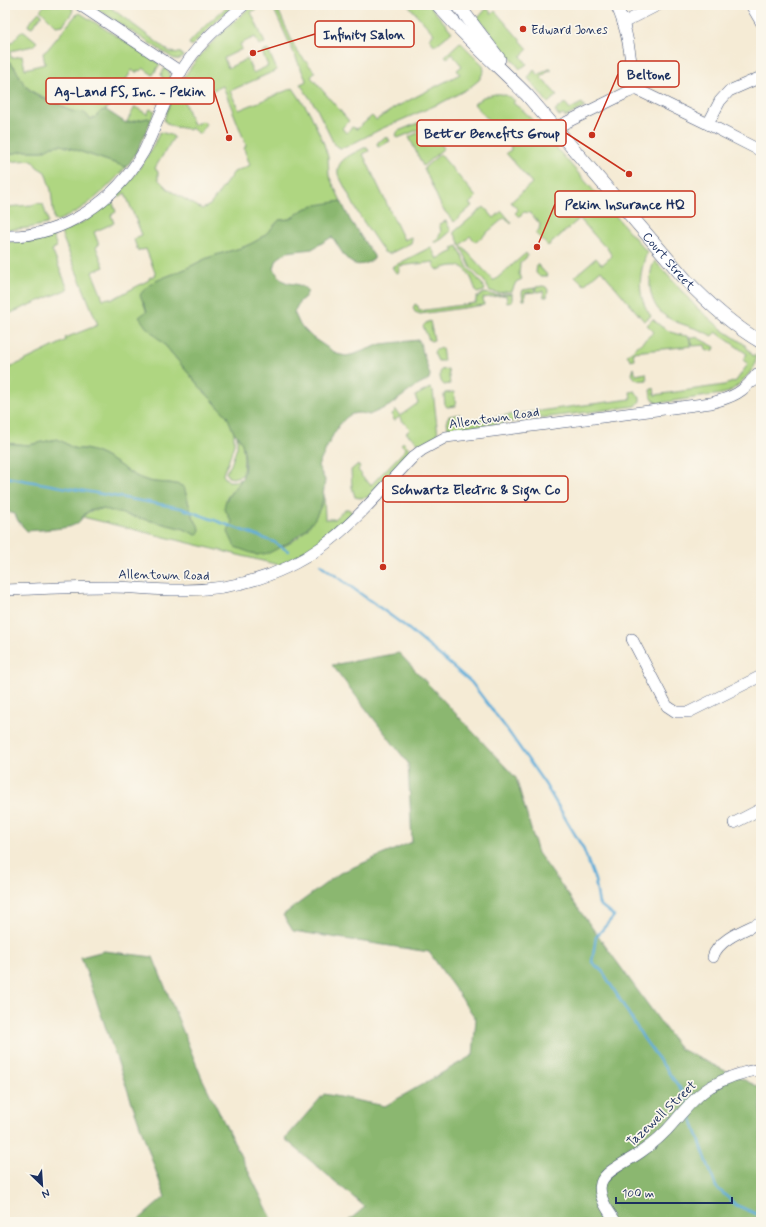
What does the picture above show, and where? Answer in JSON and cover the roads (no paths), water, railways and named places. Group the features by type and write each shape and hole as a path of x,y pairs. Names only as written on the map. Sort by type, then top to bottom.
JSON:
{"main road":[{"name":"Court Street","path":"438,5 462,32 527,95"},
{"name":"Court Street","path":"458,5 527,95 686,280 703,298 731,322 761,342"}],"street":[{"path":"80,5 181,72"},
{"path":"5,236 31,235 56,228 87,212 118,186 141,156 168,96 188,61 206,40 244,5"},
{"path":"616,5 623,23 629,48 634,90"},
{"path":"623,23 658,5"},
{"path":"751,5 761,22"},
{"path":"708,124 720,101 729,91 761,77"},
{"path":"555,128 634,90 642,91 761,151"},
{"name":"Allentown Road","path":"5,590 109,587 200,590 222,588 249,582 292,566 323,546 345,528 413,457 422,450 446,438 711,403 731,397 748,386 757,378 761,369"},
{"path":"632,639 667,706 676,712 684,713 698,708 761,676"},
{"path":"734,823 761,809"},
{"path":"713,957 716,950 723,942 761,922"},
{"name":"Tazewell Street","path":"613,1221 600,1189 603,1179 609,1172 642,1152 666,1131 694,1101 710,1087 734,1076 761,1069"}],"waterway":[{"path":"5,477 181,508 274,542 288,551"},
{"path":"321,565 405,626 471,682 506,728 545,784 583,848 595,880 599,904 614,916 596,937 592,962 603,972 644,1039 682,1091 686,1101"},
{"path":"690,1114 716,1187 736,1205 761,1216"}],"place":[{"name":"Edward Jones","path":"523,29"},
{"name":"Infinity Salon","path":"253,53"},
{"name":"Beltone","path":"592,135"},
{"name":"Ag-Land FS, Inc. - Pekin","path":"229,138"},
{"name":"Better Benefits Group","path":"629,174"},
{"name":"Pekin Insurance HQ","path":"537,247"},
{"name":"Schwartz Electric & Sign Co","path":"383,567"}]}
